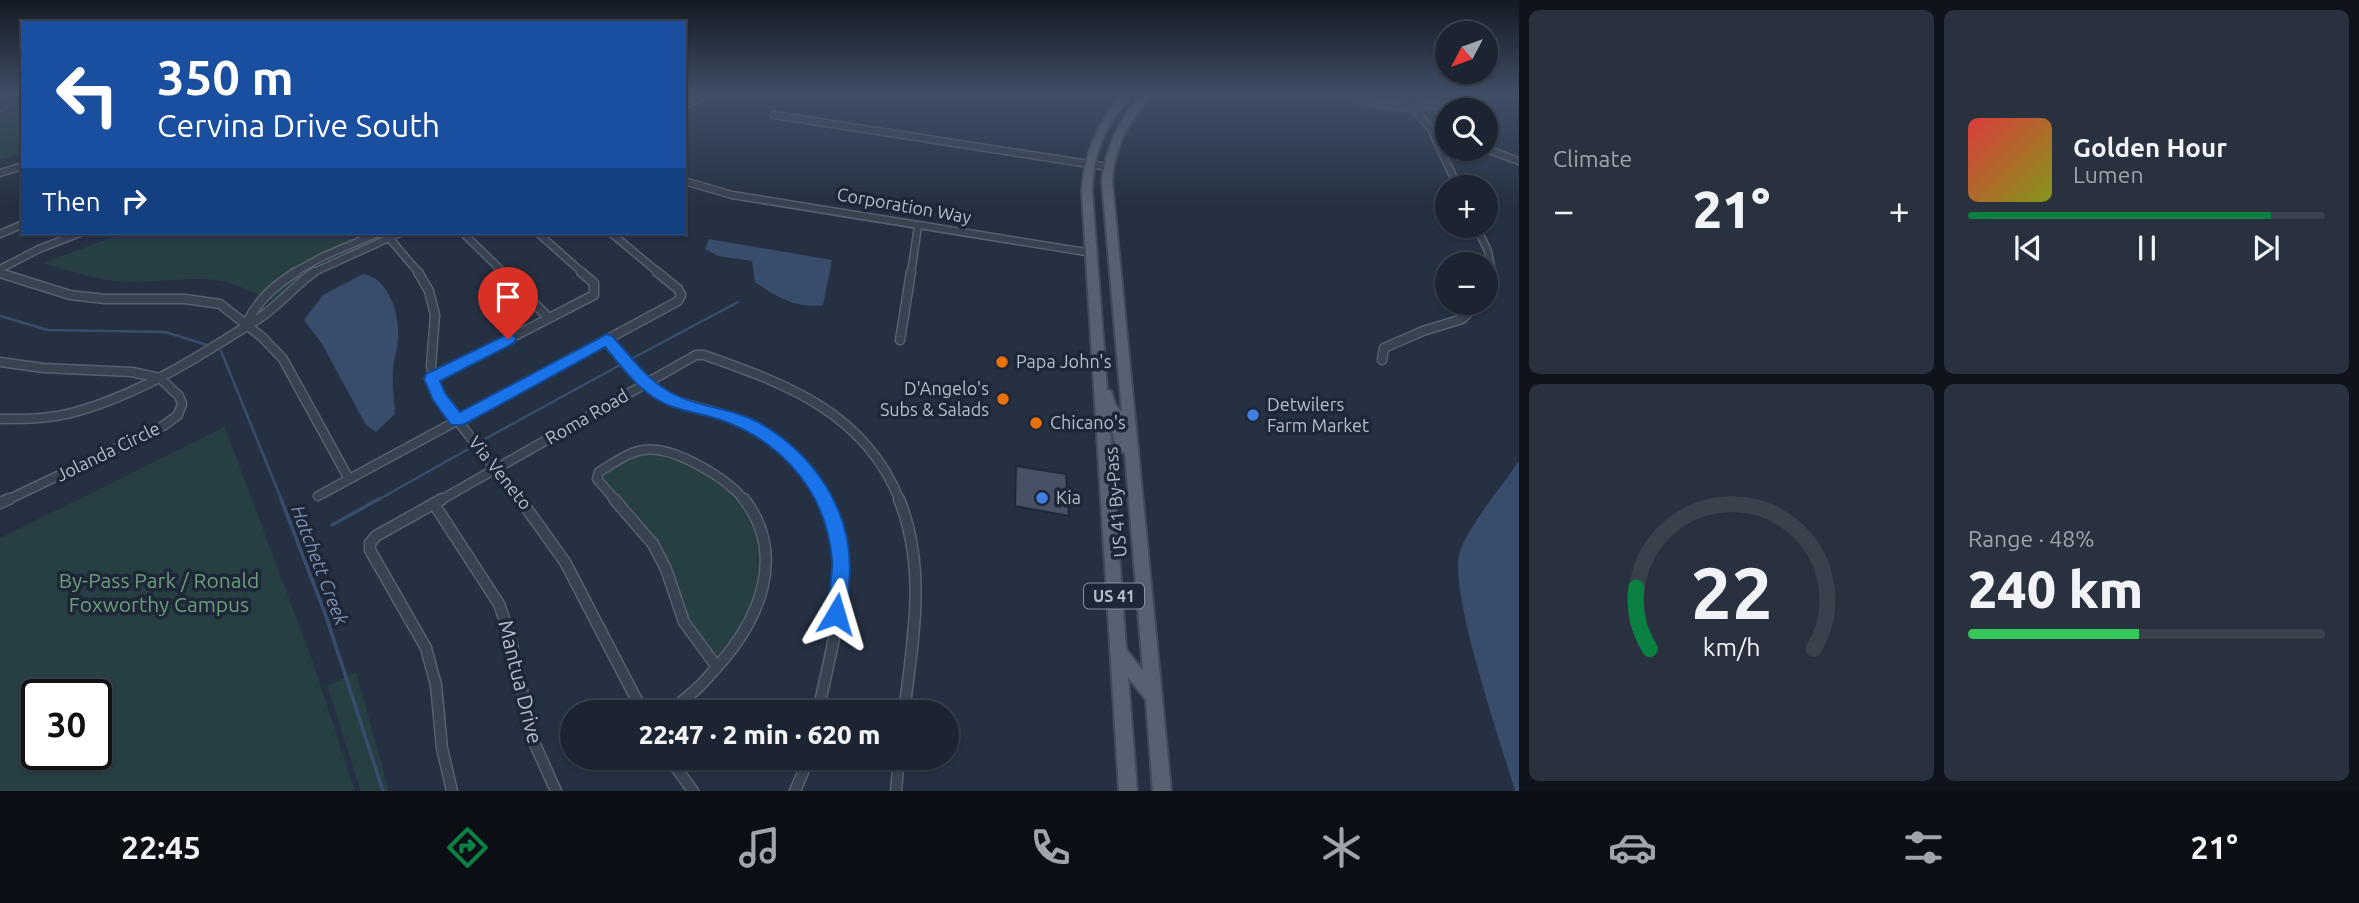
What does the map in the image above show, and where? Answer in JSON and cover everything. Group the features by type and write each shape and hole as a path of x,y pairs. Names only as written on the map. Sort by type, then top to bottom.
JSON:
{"main road":[{"name":"US 41 By-Pass","path":"1100,132 1089,163 1087,192 1128,791"},
{"name":"US 41 By-Pass","path":"1119,132 1108,167 1113,270 1162,791"},
{"path":"1092,253 1113,270"},
{"path":"1097,313 1102,331 1107,400 1114,413 1128,424"},
{"path":"1102,419 1128,424"},
{"path":"1102,419 1115,426 1121,435 1131,544 1141,568"},
{"path":"1118,650 1154,698"}],"street":[{"path":"885,132 1108,167"},
{"path":"1432,132 1452,175"},
{"path":"1498,153 1519,161"},
{"path":"0,173 21,167"},
{"name":"Corporation Way","path":"686,182 732,195 1092,253"},
{"path":"0,234 21,224"},
{"path":"900,340 918,226"},
{"path":"0,271 39,248 75,235"},
{"path":"246,324 249,313 296,272 336,250 373,235"},
{"path":"0,419 36,419 75,412 160,378 200,357 246,324 262,316 294,286 315,271 387,235 417,269 431,296 435,316 431,379"},
{"path":"465,235 549,318"},
{"path":"431,379 591,297 596,288 540,235"},
{"path":"318,496 678,301 681,295 678,289 613,235"},
{"path":"0,271 48,290 78,296 211,302 229,308 283,359 349,479"},
{"path":"1382,360 1384,348 1423,331 1462,319 1466,315"},
{"path":"607,340 646,383 670,399 732,417 773,439 804,468 826,500 837,531 842,564 820,700"},
{"name":"Roma Road","path":"452,791 442,748 436,685 426,648 369,547 376,536 691,357 704,355 797,390 838,418 872,453 897,493 915,550 916,610 905,700"},
{"path":"0,362 43,368 132,372 160,378"},
{"name":"Jolanda Circle","path":"0,503 172,421 181,410 181,400 160,378"},
{"name":"Via Veneto","path":"431,379 438,396 497,468 565,562 637,700"},
{"path":"683,700 718,668 745,631 763,589 768,554 760,520 742,493 718,474 662,450 637,450 599,472 597,479 653,544 666,569 684,622 718,668"},
{"name":"Mantua Drive","path":"433,504 499,604 510,636 533,740 556,791"},
{"path":"678,770 694,791"},
{"path":"795,791 804,770"},
{"path":"896,791 899,770"}],"green space":[{"path":"0,132 21,132 21,153 0,160"},
{"path":"119,235 349,235 368,247 319,268 277,301 216,280 112,281 43,263"},
{"name":"By-Pass Park / Ronald Foxworthy Campus","path":"225,427 313,663 355,791 0,791 0,538"},
{"path":"647,451 688,465 721,482 744,504 757,529 762,557 757,588 743,622 720,659 715,657 690,625 655,541 603,481 614,466"},
{"path":"356,672 389,791 361,791 327,686"}],"water":[{"path":"709,239 832,260 823,305 787,301 771,292 755,282 752,261 718,256 705,249"},
{"path":"363,274 372,277 386,289 391,298 398,328 393,375 395,414 376,432 366,425 322,344 304,320 323,295"},
{"path":"1519,461 1519,791 1515,791 1468,632 1458,570 1460,551 1465,540"}],"building":[{"name":"Kia","path":"1016,466 1066,474 1069,516 1015,506"}],"waterway":[{"path":"633,358 738,302"},
{"name":"Hatchett Creek","path":"0,316 48,330 165,332 207,345"},
{"name":"Hatchett Creek","path":"221,351 282,501"},
{"path":"485,439 620,365"},
{"path":"376,501 470,448"},
{"name":"Hatchett Creek","path":"281,499 326,616 383,791"},
{"path":"332,525 379,499"}],"place":[{"name":"Papa John's","path":"1002,362"},
{"name":"D'Angelo's Subs & Salads","path":"1003,399"},
{"name":"Detwilers Farm Market","path":"1253,415"},
{"name":"Chicano's","path":"1036,423"},
{"name":"Kia","path":"1042,498"}],"route":[{"path":"508,339 431,379 438,396 457,421 607,340 646,383 662,395 749,425 791,453 804,468 826,500 837,531 842,564 836,614"}]}
